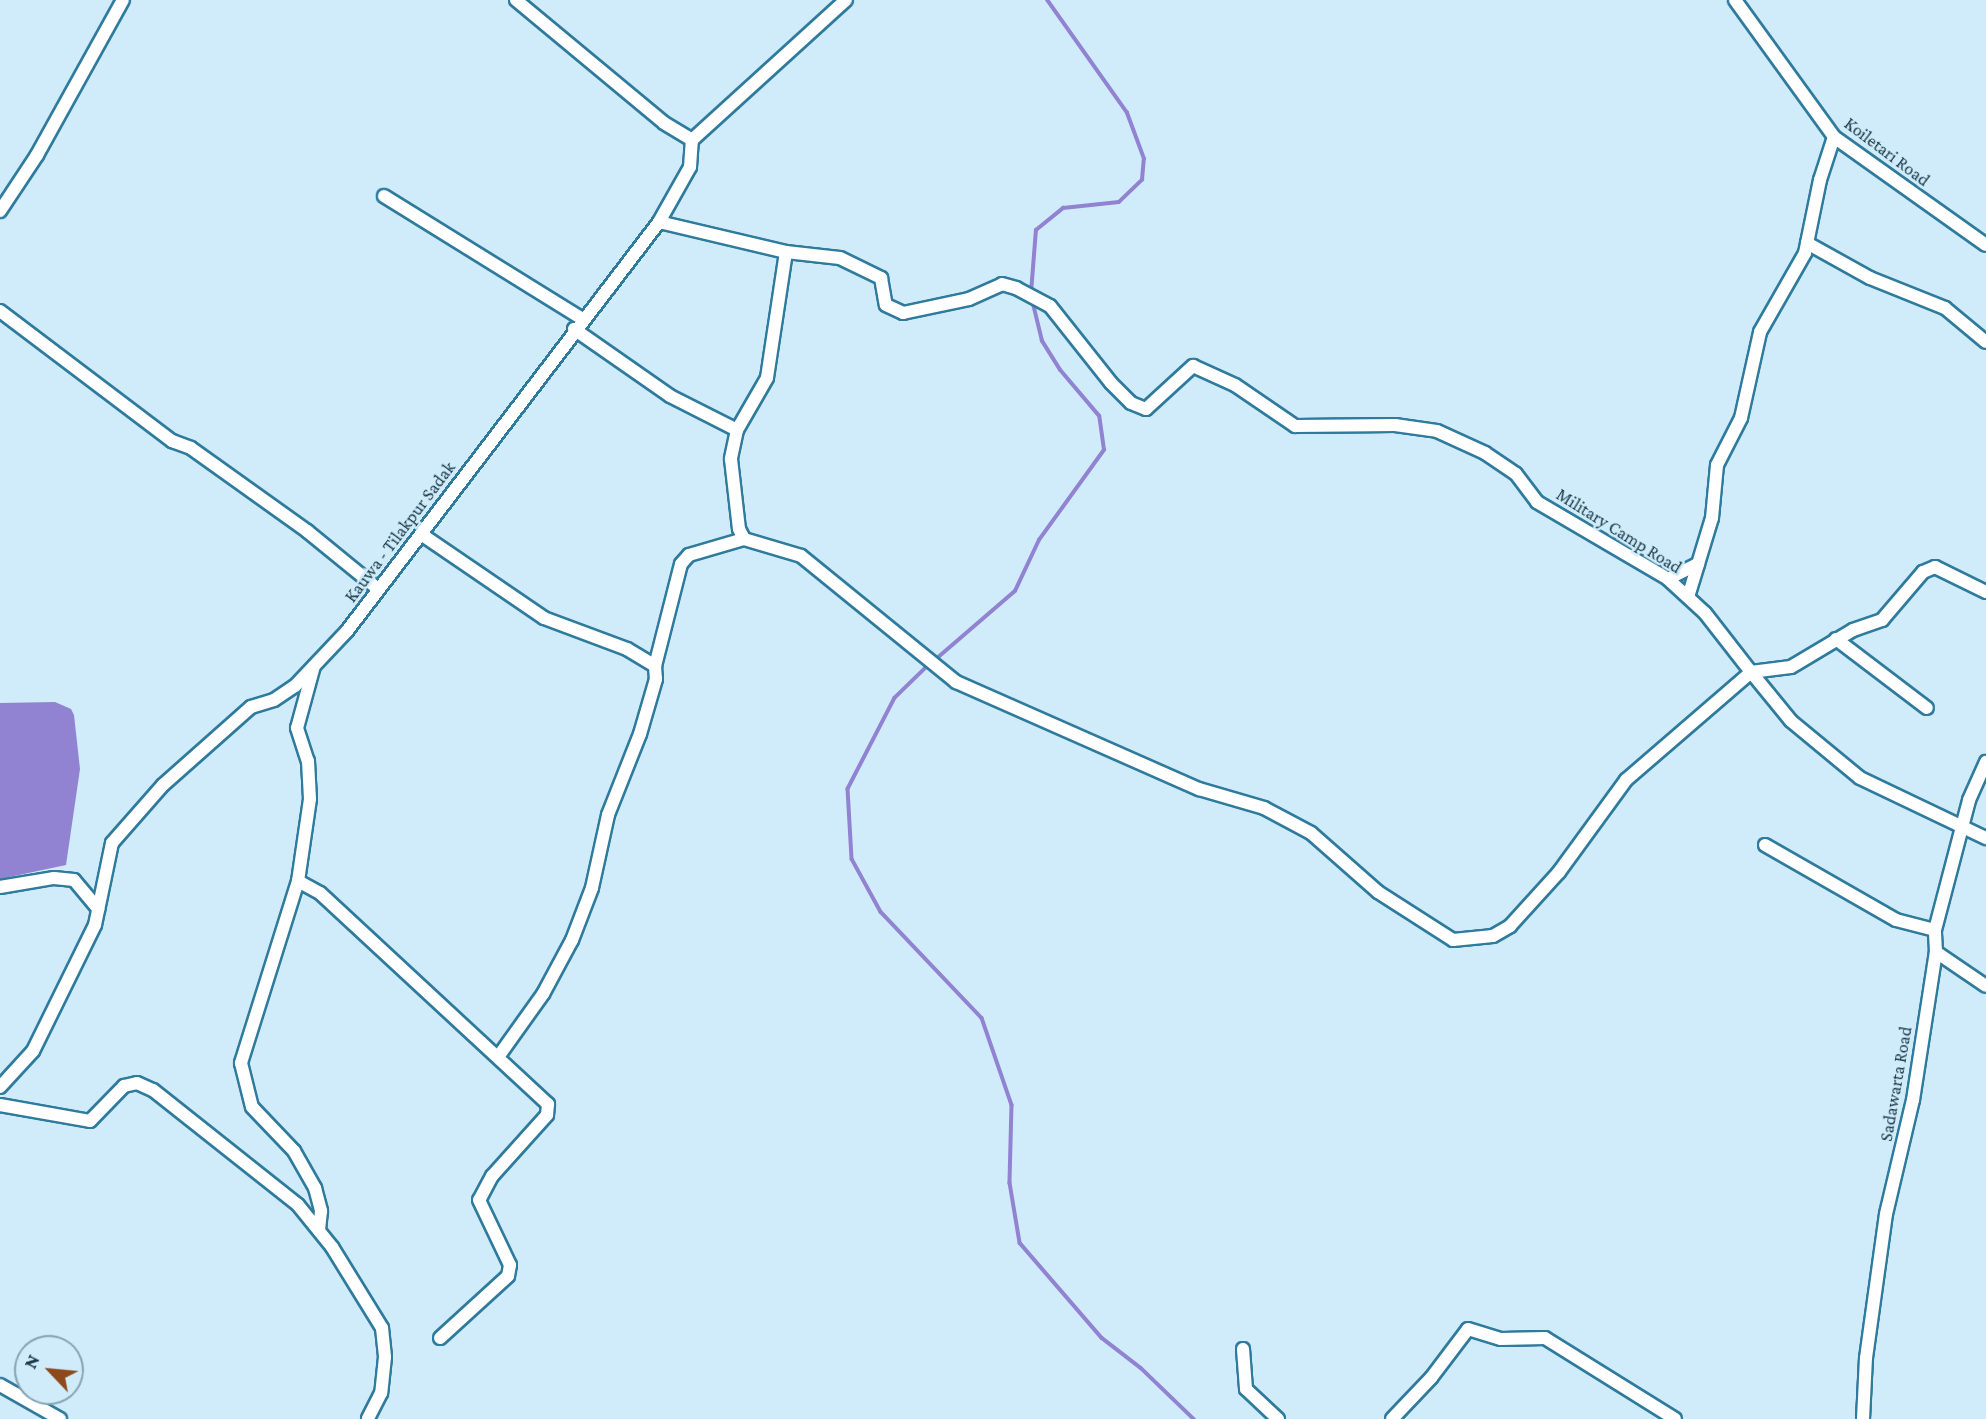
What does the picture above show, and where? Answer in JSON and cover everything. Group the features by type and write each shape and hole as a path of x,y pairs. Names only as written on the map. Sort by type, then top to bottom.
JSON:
{"street":[{"path":"0,211 37,155 123,0"},
{"path":"516,0 664,123 692,140 846,0"},
{"name":"Koiletari Road","path":"1735,0 1834,137 1986,245"},
{"path":"1688,597 1712,519 1717,465 1741,418 1760,332 1807,243 1834,137"},
{"name":"Kauwa - Tilakpur Sadak","path":"0,1087 33,1051 98,909 112,843 146,803 251,707 274,700 314,666 347,631 578,324 659,222 690,167 692,140"},
{"path":"384,196 578,324 670,396 737,430"},
{"path":"659,222 786,252 768,378 737,430 731,459 739,529 744,539"},
{"path":"1807,243 1870,278 1945,308 1986,342"},
{"name":"Military Camp Road","path":"786,252 840,258 881,278 886,305 903,313 969,299 1002,284 1022,291 1049,306 1131,403 1146,409 1157,403 1193,366 1235,385 1295,426 1395,425 1437,431 1485,453 1516,474 1537,502 1668,579 1688,597 1791,721 1860,778 1986,838"},
{"path":"0,311 156,429 307,531 377,588"},
{"path":"421,534 544,618 626,649 655,666"},
{"path":"498,1056 543,993 572,940 592,888 608,815 640,734 656,679 655,666 681,564 689,555 744,539 801,556 956,682 1199,789 1264,808 1311,833 1378,892 1453,940 1493,936 1510,926 1559,872 1626,780 1751,672 1791,667 1836,639 1882,620 1923,572 1935,567 1986,592"},
{"path":"1668,579 1698,564"},
{"path":"1836,639 1927,708"},
{"path":"314,666 297,728 308,761 310,799 298,881 241,1063 252,1107 294,1151 315,1188 321,1210 319,1230"},
{"name":"Sadawarta Road","path":"1863,1419 1866,1358 1886,1214 1913,1100 1936,953 1935,930 1962,825 1986,762"},
{"path":"1765,845 1896,920 1935,930"},
{"path":"0,887 54,878 74,880 98,909"},
{"path":"298,881 320,893 542,1095 548,1104 547,1115 492,1176 479,1200 510,1265 508,1276 440,1338"},
{"path":"1936,953 1986,986"},
{"path":"0,1105 90,1121 124,1086 137,1083 230,1149 298,1205 319,1230 382,1328 385,1357 381,1393 368,1419"},
{"path":"1392,1419 1468,1329 1501,1339 1545,1338 1675,1419"},
{"path":"1243,1349 1246,1389 1278,1419"},
{"path":"0,1385 60,1419"}],"shaded area":[{"path":"55,702 71,709 74,715 80,769 66,865 0,879 0,703"}],"waterway":[{"path":"1031,293 1036,230 1063,208 1119,202 1142,180 1144,159 1127,113 1047,0"},
{"path":"936,659 1015,591 1039,540 1104,450 1099,416 1060,370 1042,341 1032,300"},
{"path":"930,664 895,698 848,789 852,859 881,912 982,1018 1012,1105 1010,1183 1020,1243 1102,1338 1141,1368 1194,1419"}]}
